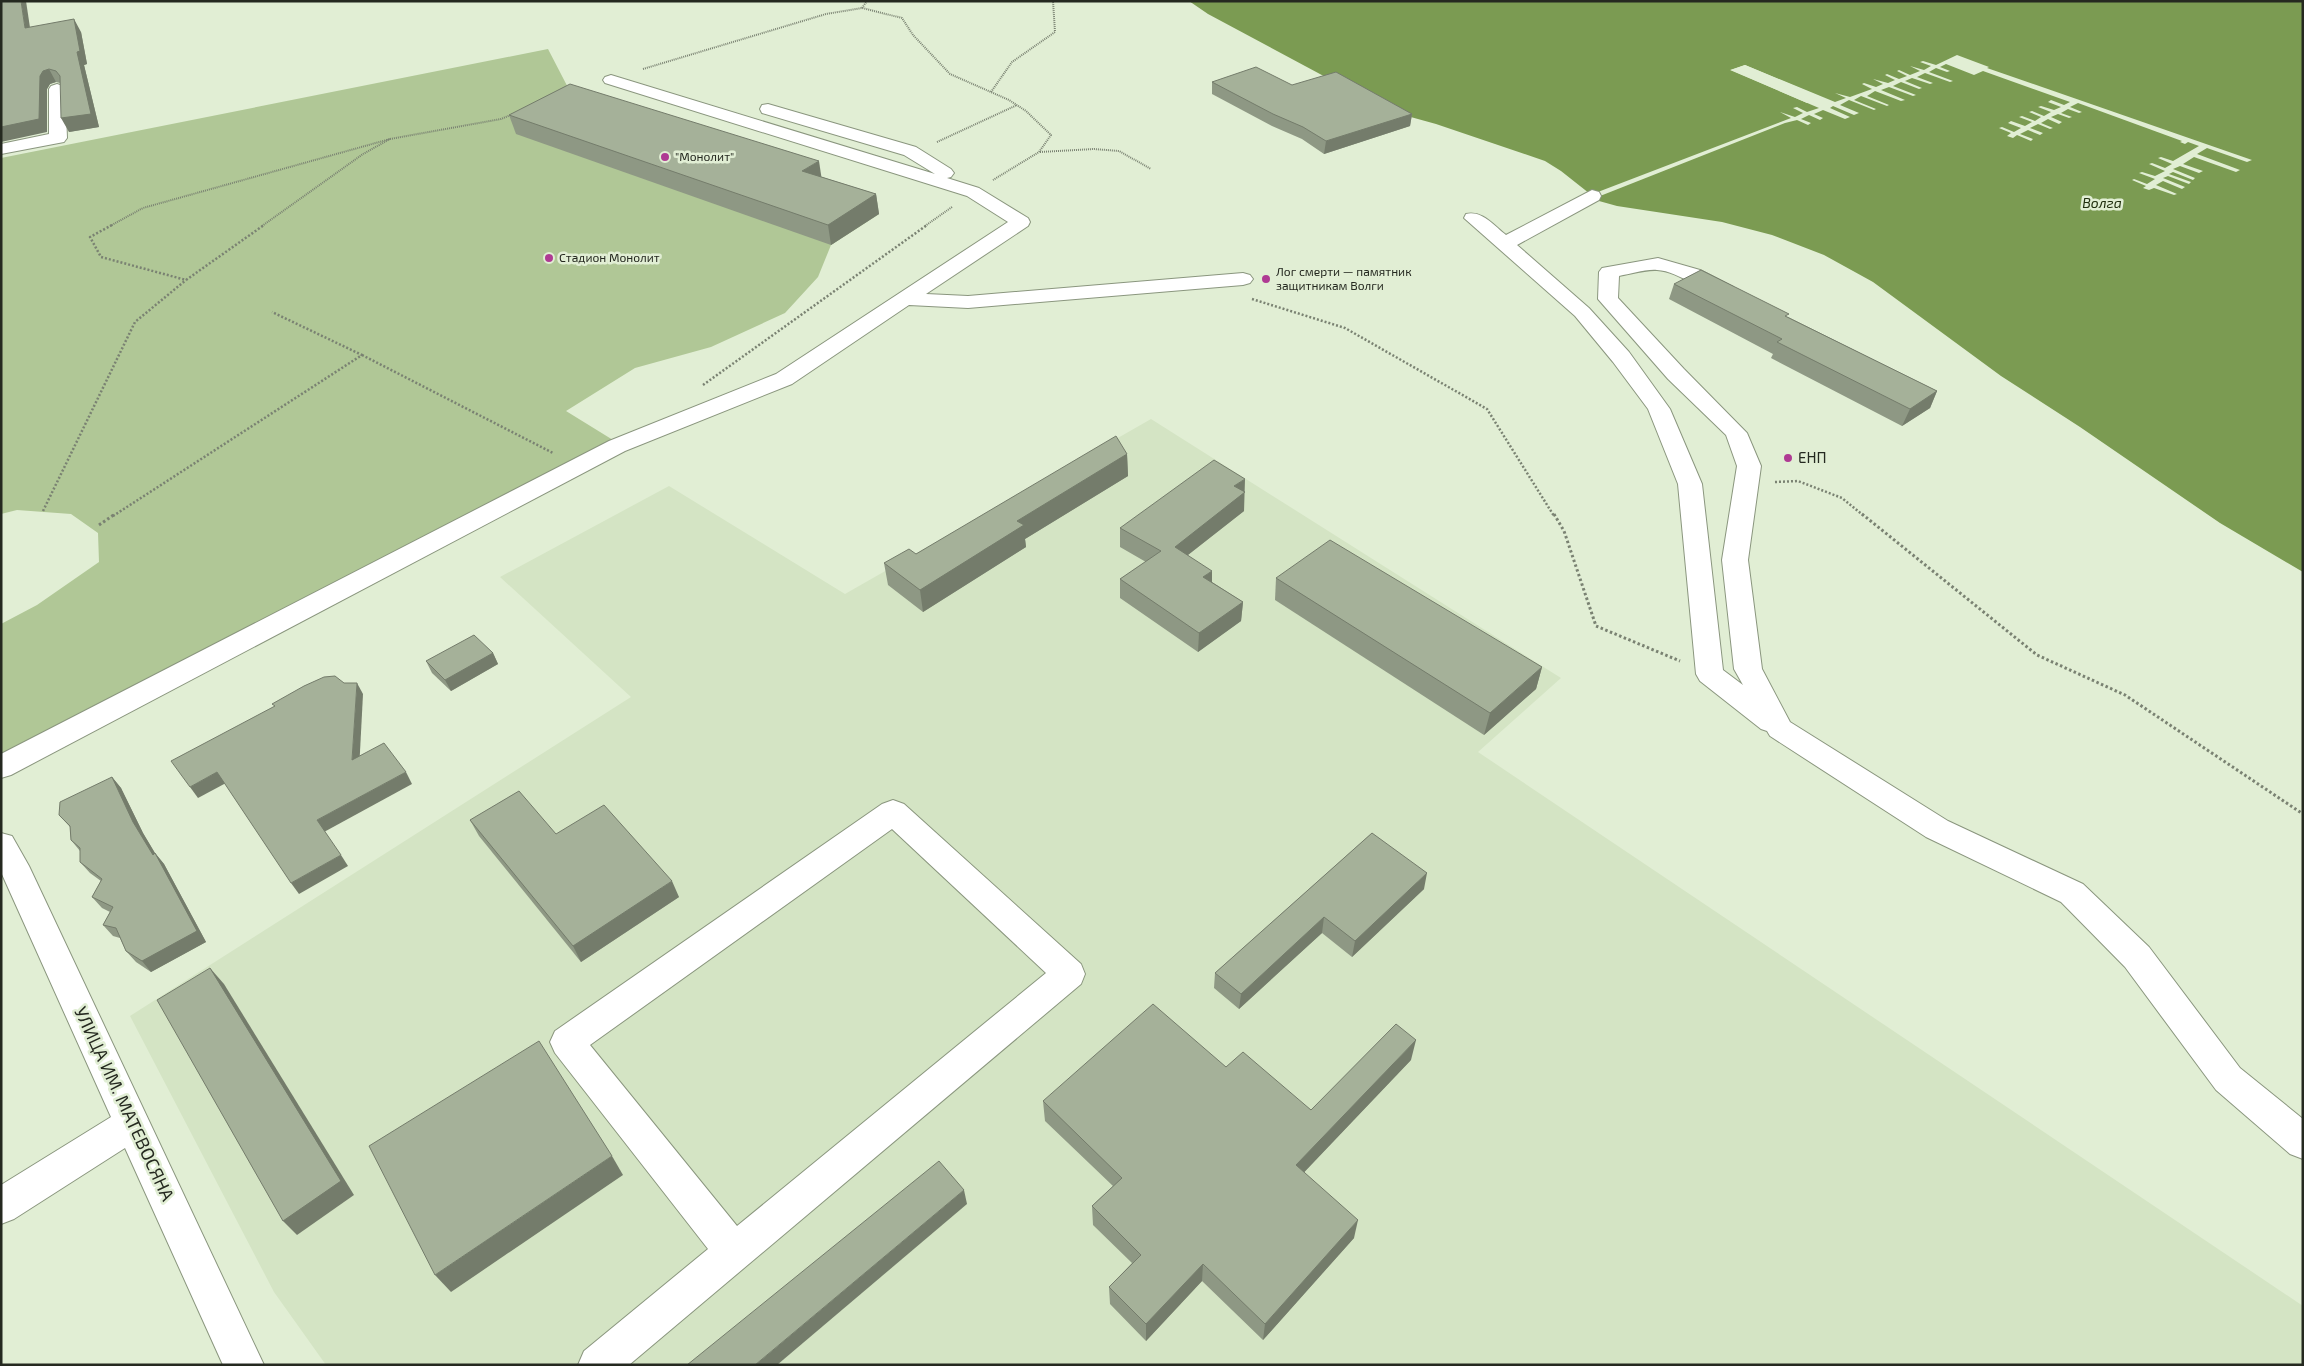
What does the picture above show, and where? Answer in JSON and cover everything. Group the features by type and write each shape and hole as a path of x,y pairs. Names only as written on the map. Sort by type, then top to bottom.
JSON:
{"street":[{"path":"611,80 973,192"},
{"path":"1,149 58,138 56,89"},
{"path":"1,767 617,446 784,379 1021,222 910,151 744,121 718,131"},
{"path":"774,149 794,137"},
{"path":"888,166 910,151"},
{"path":"1504,244 1592,196"},
{"path":"1474,218 1582,312 1622,357 1659,410 1690,484 1710,674 1780,729 1937,829 2072,893 2137,958 2228,1079 2303,1142"},
{"path":"1745,301 1693,274 1658,264 1609,272 1608,299 1676,374 1736,433 1749,466 1735,560 1748,669 1780,729"},
{"path":"904,299 968,302 1243,279"},
{"path":"598,1365 1069,974 893,812 567,1042 734,1252"},
{"name":"УЛИЦА ИМ. МАТЕВОСЯНА","path":"6,861 133,1122 244,1365"},
{"path":"1,1206 133,1122"}],"path":[{"path":"862,8 867,1"},
{"path":"991,92 1012,62 1055,32 1053,1"},
{"path":"611,80 826,14 862,8 902,18 913,35 950,74 1017,105 1051,135 1039,152 973,192 698,388"},
{"path":"910,151 945,139 1017,105"},
{"path":"186,280 101,257 90,237 143,208 390,139 501,119 518,112"},
{"path":"43,510 135,322 186,280 363,154 390,139"},
{"path":"1039,152 1094,149 1119,151 1151,169"},
{"path":"1199,283 1345,328 1486,409 1564,531 1596,626 1710,674"},
{"path":"272,312 362,355 549,450"},
{"path":"99,525 362,355"},
{"path":"1747,484 1798,481 1842,498 2037,655 2124,695 2303,814"}],"shaded area":[{"path":"548,49 576,103 879,214 831,245 818,277 785,313 711,347 635,368 566,411 613,440 1,757 1,624 37,605 99,562 98,533 71,514 17,510 1,514 1,158"},
{"path":"1151,419 1561,678 1478,752 2303,1306 2303,1365 326,1365 274,1292 130,1016 631,697 500,577 669,486 845,594"}],"water":[{"name":"Волга","path":"1189,1 2303,1 2303,572 2220,523 2080,427 2001,376 1873,282 1824,255 1772,235 1722,222 1617,206 1599,201 1545,161 1436,124 1389,111 1208,14","holes":["1745,65 1821,97 1807,103 1731,70"]}],"pier":[{"path":"1957,55 1989,67 1987,68 2252,160 2247,162 2207,148 2197,154 2240,170 2236,172 2194,157 2183,164 2203,171 2199,173 2180,166 2173,169 2195,178 2193,180 2173,172 2169,174 2191,182 2189,184 2168,176 2163,178 2185,187 2182,189 2163,181 2156,185 2177,194 2174,195 2154,188 2149,190 2143,188 2146,186 2132,180 2147,184 2155,179 2139,173 2142,172 2155,176 2165,171 2149,164 2152,163 2165,168 2172,164 2158,158 2161,157 2173,161 2199,146 2188,142 2185,144 2180,142 2182,141 2078,103 2070,107 2082,112 2079,113 2068,109 2061,113 2072,117 2069,118 2058,114 2051,117 2062,122 2059,124 2048,119 2041,123 2053,128 2050,129 2038,124 2030,128 2043,133 2040,135 2028,130 2020,134 2033,139 2031,141 2017,135 2013,138 2007,136 2011,133 1999,128 2002,127 2014,132 2021,128 2008,123 2011,121 2025,126 2032,122 2019,117 2022,116 2035,121 2041,117 2029,112 2032,111 2044,116 2051,112 2038,107 2041,106 2054,110 2061,107 2048,102 2051,100 2064,105 2070,102 1983,71 1974,75 1946,64 1940,67 1950,71 1947,72 1936,68 1929,72 1953,81 1950,82 1925,73 1917,77 1933,83 1930,84 1912,78 1905,81 1922,88 1919,89 1901,82 1893,86 1916,95 1913,96 1889,87 1881,90 1905,100 1901,101 1875,91 1867,96 1889,105 1887,106 1861,96 1854,100 1876,109 1874,110 1849,100 1840,105 1859,113 1854,115 1833,106 1830,108 1850,117 1845,119 1823,110 1814,114 1823,118 1820,120 1809,115 1801,119 1811,123 1808,125 1797,120 1785,123 1595,198 1590,195 1791,118 1780,112 1795,117 1803,113 1793,108 1797,107 1807,112 1819,108 1730,70 1745,65 1835,102 1846,98 1835,93 1850,97 1872,89 1862,84 1864,83 1876,87 1883,84 1873,79 1888,83 1895,80 1885,75 1887,74 1899,79 1907,76 1897,71 1899,70 1910,75 1920,71 1910,66 1924,70 1931,66 1920,62 1923,61 1936,65","holes":["1745,67 1816,97 1807,100 1737,71"]}],"building":[{"path":"1,1 21,1 25,28 74,19 80,51 77,52 91,114 61,118 60,76 56,71 49,69 43,71 40,76 39,119 1,127"},
{"path":"1256,67 1292,85 1336,72 1412,114 1326,141 1303,127 1273,114 1212,82"},
{"name":"\"Монолит\"","path":"570,84 819,161 802,171 876,194 828,225 509,115"},
{"path":"1701,270 1789,314 1785,316 1937,391 1910,409 1777,342 1782,339 1674,284"},
{"path":"1116,436 1127,454 1017,521 1024,525 920,590 884,563 909,549 916,554"},
{"path":"1214,460 1245,479 1234,486 1245,492 1175,547 1212,571 1203,577 1243,602 1199,633 1120,579 1161,551 1120,528"},
{"path":"1330,540 1542,667 1490,713 1276,578"},
{"path":"474,635 493,653 445,680 426,661"},
{"path":"335,676 344,683 357,683 352,760 384,743 406,772 317,820 341,855 291,883 217,772 190,787 171,761 275,706 272,704 304,686 324,677"},
{"path":"112,777 133,822 153,855 155,853 197,931 142,961 126,951 116,928 103,925 113,907 92,897 102,879 80,862 80,848 71,840 70,826 59,815 60,802"},
{"path":"519,791 556,834 604,805 672,881 573,946 470,820"},
{"path":"1372,833 1427,873 1355,941 1324,917 1241,994 1215,973"},
{"path":"210,968 341,1181 283,1221 157,1000"},
{"path":"1153,1004 1226,1067 1243,1052 1311,1110 1396,1024 1416,1040 1296,1165 1358,1220 1265,1324 1203,1264 1146,1324 1109,1287 1141,1255 1092,1206 1122,1178 1043,1101"},
{"path":"539,1041 612,1156 435,1275 369,1146"},
{"path":"939,1161 964,1190 755,1365 687,1365"}],"place":[{"name":"\"Монолит\"","path":"665,157"},
{"name":"Стадион Монолит","path":"549,258"},
{"name":"Лог смерти — памятник защитникам Волги","path":"1266,279"},
{"name":"ЕНП","path":"1788,458"}]}
